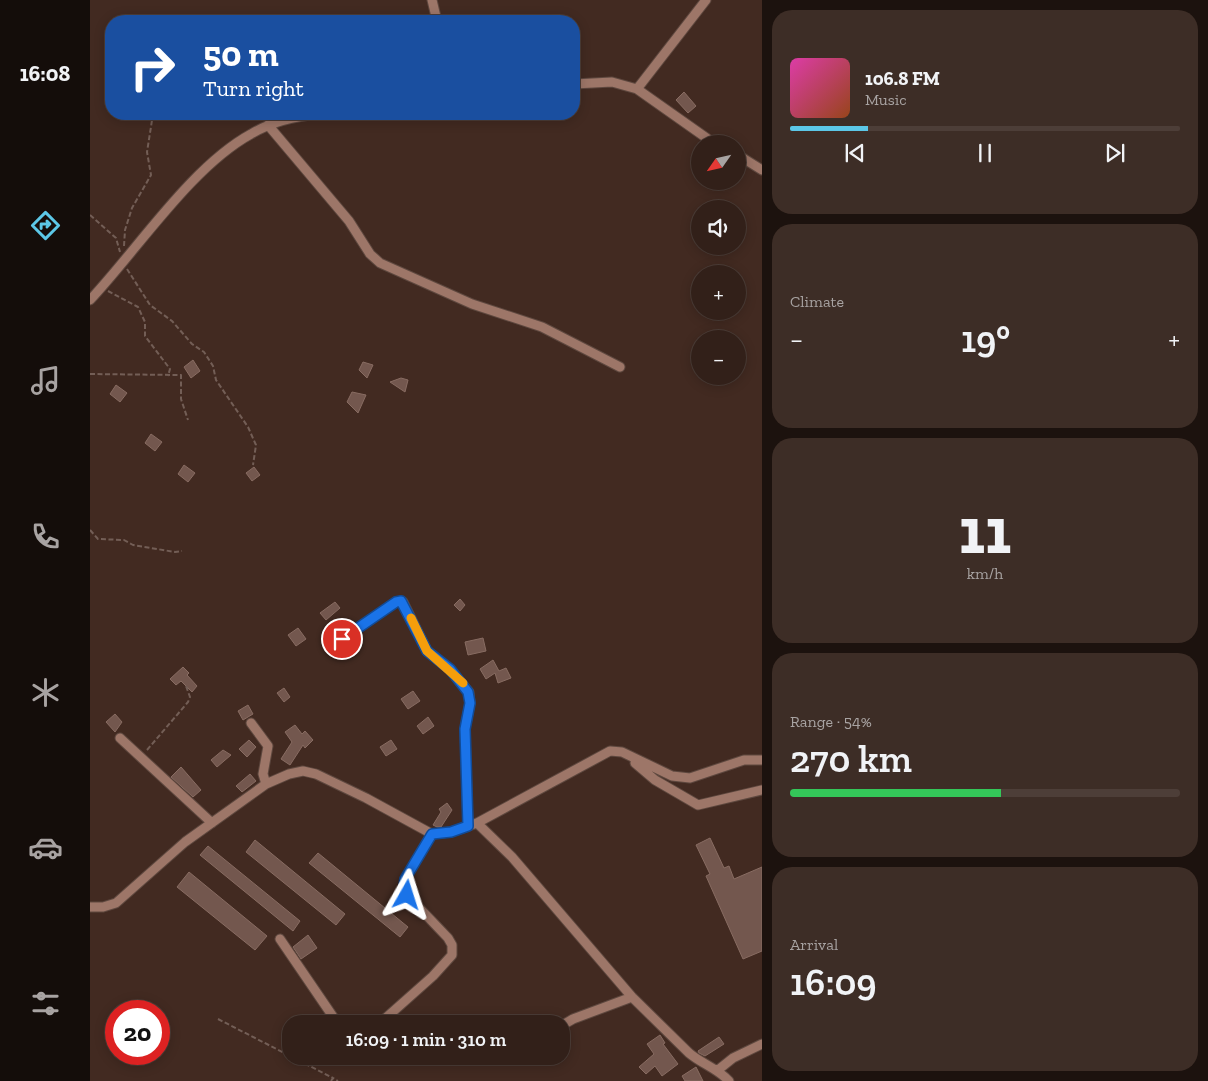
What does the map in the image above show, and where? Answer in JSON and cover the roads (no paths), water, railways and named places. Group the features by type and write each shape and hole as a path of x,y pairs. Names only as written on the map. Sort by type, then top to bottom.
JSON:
{"street":[{"path":"432,0 436,15"},
{"path":"637,89 706,0"},
{"path":"580,84 612,82 637,89 702,135"},
{"path":"90,300 189,185 221,155 251,134 268,125 292,120"},
{"path":"268,125 349,221 370,254 380,263 472,304 542,327 620,367"},
{"path":"746,160 762,170"},
{"path":"329,648 396,602 403,602 427,651 450,669 468,692 470,703 465,729 468,826"},
{"path":"251,724 268,746 263,774 266,784"},
{"path":"120,738 212,823"},
{"path":"622,752 655,780 698,805 762,790"},
{"path":"90,908 116,903 185,842 266,784 288,774 303,771 316,774 366,798 432,834 451,832 477,824 605,753 622,752 672,776 690,778 744,760 762,760"},
{"path":"477,824 512,857 632,997 688,1053 698,1061 718,1070 728,1081"},
{"path":"390,1015 433,976 452,955 452,945 448,938 407,895 404,887 405,879 432,834"},
{"path":"280,939 332,1015"},
{"path":"570,1021 632,997"},
{"path":"718,1070 733,1058 762,1044"}]}
